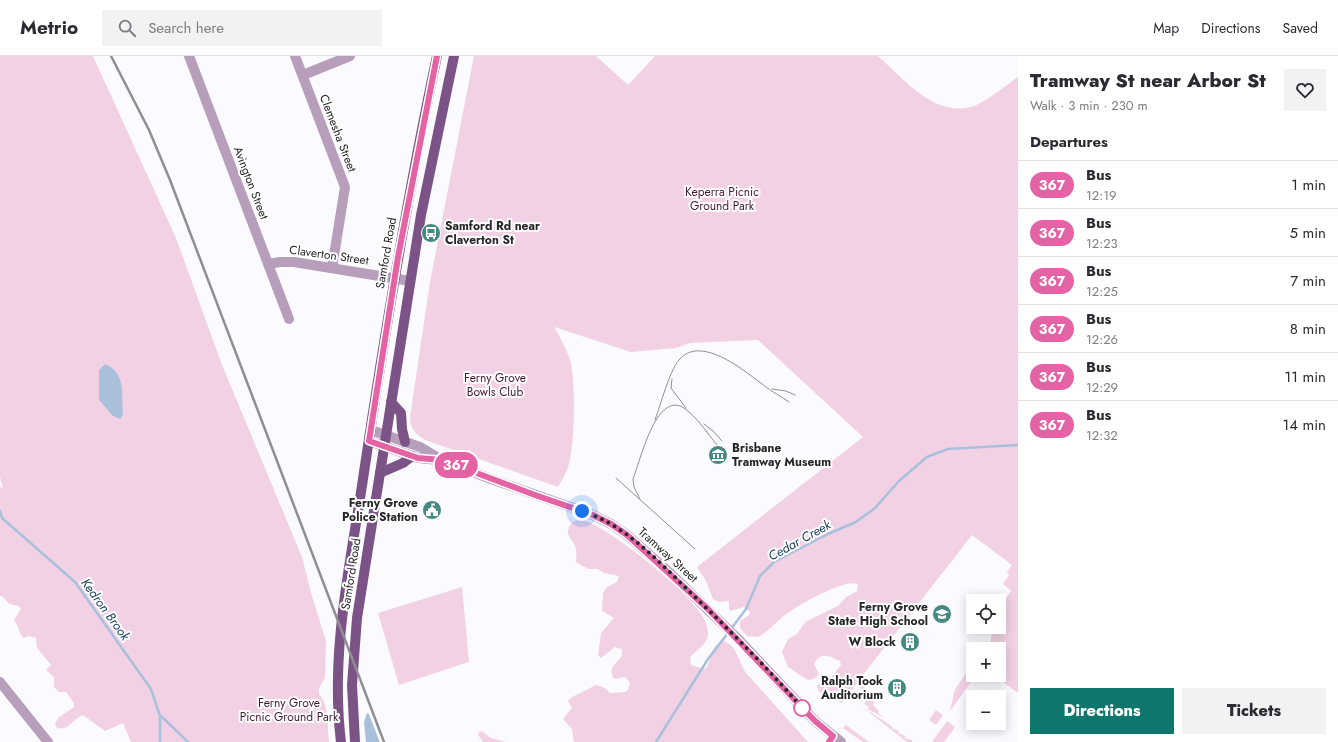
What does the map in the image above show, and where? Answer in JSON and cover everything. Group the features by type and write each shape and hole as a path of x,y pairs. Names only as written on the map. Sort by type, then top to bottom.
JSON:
{"main road":[{"name":"Samford Road","path":"341,742 338,685 341,628 395,278 437,56"},
{"name":"Samford Road","path":"355,742 352,708 353,660 357,618 421,215 454,56"},
{"path":"391,402 401,413 402,429 406,442"},
{"path":"380,473 403,463 412,456"}],"street":[{"name":"Avington Street","path":"189,56 289,319"},
{"name":"Clemesha Street","path":"295,56 345,187 332,268"},
{"path":"303,75 350,56"},
{"name":"Claverton Street","path":"268,264 287,262 410,281"},
{"name":"Tramway Street","path":"371,430 420,447 442,460 593,515 611,524 632,540 708,609 835,740"},
{"name":"Tramway Street","path":"369,441 412,456 442,460"},
{"path":"0,682 48,742"}],"green space":[{"name":"Ferny Grove Picnic Ground Park","path":"0,56 93,56 176,238 222,365 302,557 311,593 326,641 325,678 319,688 319,694 325,705 329,742 131,742 123,723 105,731 83,715 67,727 56,727 55,724 58,718 74,707 74,703 66,692 59,692 54,687 54,677 46,670 51,665 37,648 36,638 29,636 23,638 14,620 21,609 19,606 9,604 2,596 0,596 0,486 3,490 0,477"},
{"name":"Keperra Picnic Ground Park","path":"474,56 596,56 628,85 655,56 878,56 910,85 933,102 946,107 960,109 979,104 1018,77 1018,693 1003,682 1006,682 1006,642 991,642 991,634 1006,634 1006,598 1011,591 1003,584 1009,575 1007,572 1012,565 972,535 859,680 874,702 873,705 879,711 878,713 884,718 868,709 869,707 864,704 868,698 857,683 842,703 819,692 817,685 830,679 841,665 840,661 826,656 819,657 814,664 819,674 817,677 810,680 788,667 782,652 788,639 797,634 805,622 838,606 845,598 857,591 858,584 852,583 843,585 821,594 785,615 769,630 758,637 747,636 740,628 740,621 749,615 750,612 744,607 730,611 729,601 719,602 713,599 706,581 697,567 863,437 758,340 690,343 676,348 631,352 554,327 567,351 570,360 574,397 570,458 566,472 558,487 425,440 414,430 411,425 410,417 430,282"},
{"path":"582,520 593,524 608,533 643,558 689,599 699,612 706,624 708,634 704,644 690,658 691,665 704,669 707,667 712,651 717,645 724,641 729,644 735,651 746,673 808,742 574,742 572,729 563,719 572,708 568,701 570,698 596,685 605,688 610,693 625,692 628,690 630,683 625,677 614,679 611,672 613,666 622,656 622,649 615,647 601,658 598,655 601,633 614,618 602,611 603,593 607,587 617,582 619,576 604,573 598,569 588,569 576,562 576,549 569,536 568,529 574,521"},
{"path":"462,587 469,662 399,685 378,613"},
{"path":"966,674 966,682 971,682 950,711 955,689"},
{"path":"861,706 893,727 891,728 899,731 898,733 906,736 904,738 912,740 912,742 907,742"},
{"path":"936,710 943,715 936,725 929,720"},
{"path":"947,721 955,727 944,742 932,742"},
{"path":"846,725 869,742 863,742 843,728"},
{"path":"482,731 491,738 506,742 483,742 478,735 479,732"}],"water":[{"path":"105,364 117,373 122,386 123,415 120,419 113,416 99,400 99,370"},
{"path":"367,713 369,714 380,742 366,742 364,722"}],"pier":[{"path":"371,713 382,742 380,742 369,714"}],"waterway":[{"name":"Cedar Creek","path":"731,629 746,609 760,576 774,562 828,534 856,522 875,508 900,480 927,457 948,449 1018,445"},
{"name":"Kedron Brook","path":"0,511 2,518 75,582 151,689 160,716 160,742"},
{"name":"Cedar Creek","path":"656,742 708,659 728,633"},
{"name":"Cedar Creek","path":"161,716 188,742"}],"tram line":[{"path":"655,420 675,365 688,353 699,351 711,353 724,358 789,402"},
{"path":"672,379 671,388 686,408"},
{"path":"772,389 786,391 795,395"},
{"path":"640,499 634,487 633,479 651,430 657,418 665,409 674,405 684,408 698,421 717,445"},
{"path":"704,424 722,441"},
{"path":"616,478 695,549"}],"railway":[{"path":"111,56 149,130 170,180 384,742"}],"bus line":[{"name":"367","path":"437,56 398,257 369,441 418,458 442,460 593,515 611,524 627,535 708,609 815,721 833,736 829,742"}],"place":[{"name":"Samford Rd near Claverton St","path":"431,233"},
{"name":"Brisbane Tramway Museum","path":"718,455"},
{"name":"Ferny Grove Police Station","path":"432,510"},
{"name":"Ferny Grove State High School","path":"942,614"},
{"name":"W Block","path":"910,642"},
{"name":"Ralph Took Auditorium","path":"897,688"}],"route":[{"path":"582,511 611,524 627,535 671,574 737,638 802,708"}],"park label":[{"name":"Ferny Grove Bowls Club","path":"495,385"}]}
